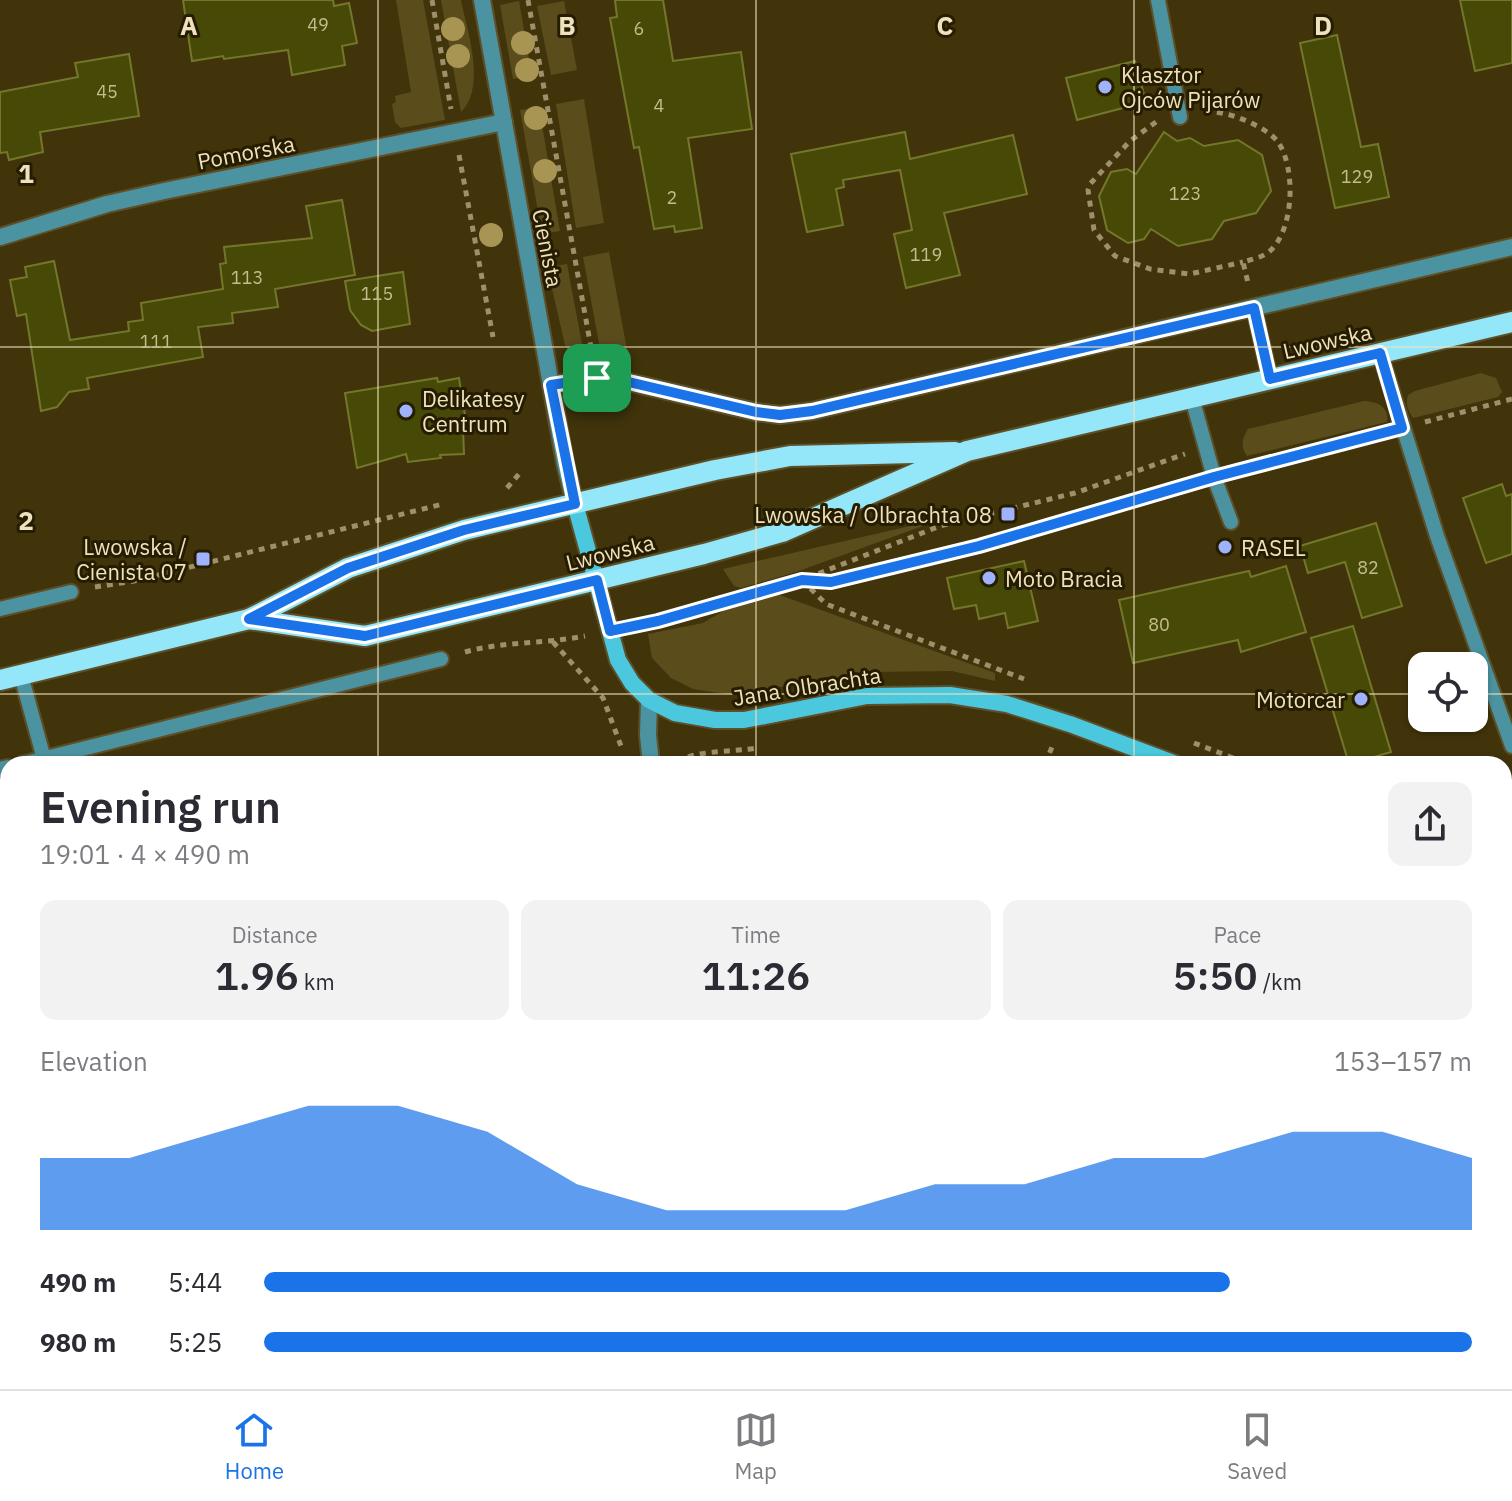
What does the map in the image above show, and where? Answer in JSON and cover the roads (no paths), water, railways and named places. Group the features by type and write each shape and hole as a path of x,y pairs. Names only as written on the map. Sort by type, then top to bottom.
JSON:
{"main road":[{"name":"Lwowska","path":"249,619 365,636 782,532 967,451 1512,322"},
{"name":"Lwowska","path":"0,680 249,619 348,568 464,530 715,470 790,456 967,451"}],"street":[{"name":"Cienista","path":"482,0 575,504"},
{"name":"Pomorska","path":"0,237 107,204 504,122"},
{"path":"551,385 597,378 616,379 745,410 780,415 812,411 1512,247"},
{"name":"Jana Olbrachta","path":"575,504 618,660 632,683 649,700 675,713 715,720 744,720 867,696 950,695 1007,704 1155,756"},
{"path":"649,700 650,756"}],"lane":[{"path":"1158,0 1180,117"},
{"path":"1254,308 1270,379"},
{"path":"1380,353 1402,428 1512,746"},
{"path":"1192,398 1214,477 1231,522"},
{"path":"0,609 71,592"},
{"path":"56,756 441,659"},
{"path":"21,675 43,756"}],"place":[{"name":"Klasztor Ojców Pijarów","path":"1105,87"},
{"name":"Delikatesy Centrum","path":"406,411"},
{"name":"Lwowska / Olbrachta 08","path":"1008,514"},
{"name":"RASEL","path":"1225,547"},
{"name":"Lwowska / Cienista 07","path":"203,559"},
{"name":"Moto Bracia","path":"989,578"},
{"name":"Motorcar","path":"1361,699"}]}
